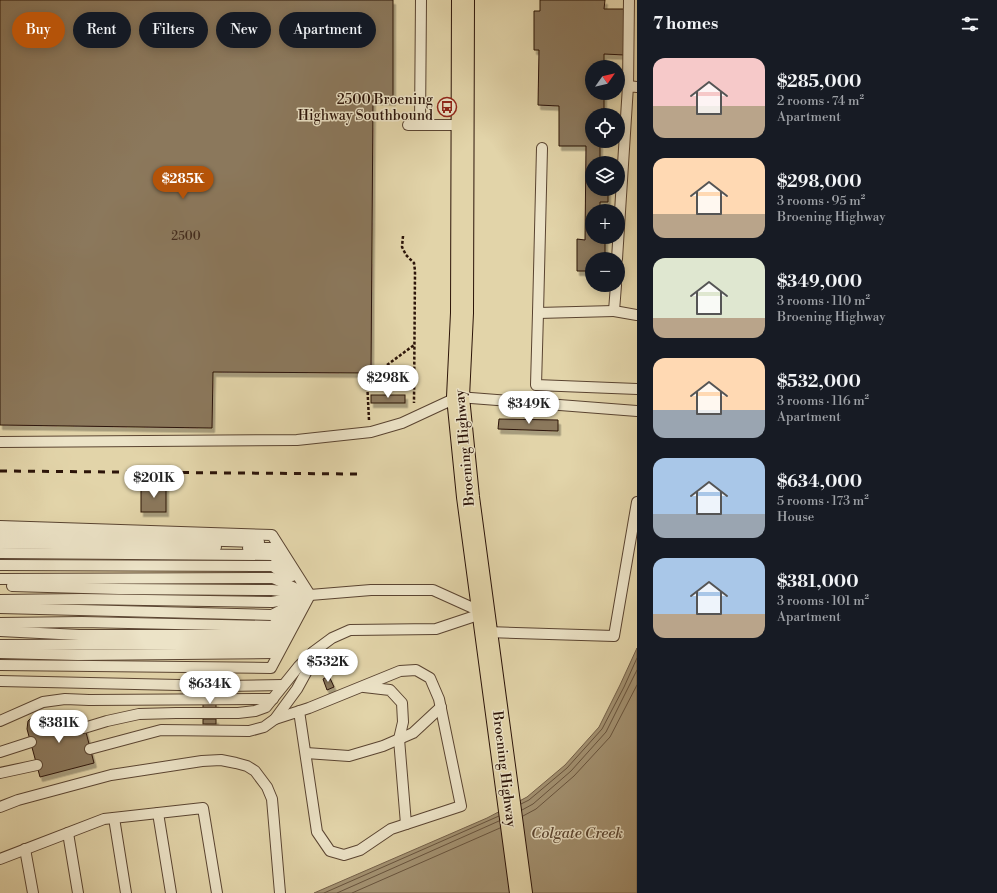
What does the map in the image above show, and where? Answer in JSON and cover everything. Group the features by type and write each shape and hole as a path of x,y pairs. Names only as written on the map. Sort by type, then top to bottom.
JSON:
{"main road":[{"name":"Broening Highway","path":"463,0 462,313 458,397 468,497 521,893"}],"lane":[{"path":"420,125 421,0"},
{"path":"618,252 632,86 629,0"},
{"path":"408,125 462,125"},
{"path":"542,148 536,385 637,388"},
{"path":"614,311 615,292"},
{"path":"538,313 614,311 637,314"},
{"path":"0,442 297,440 370,432 402,423 458,397 637,411"},
{"path":"84,728 139,714 238,713 255,711 266,707 312,652 332,638 350,630 436,628 485,622 614,636 637,502"},
{"path":"0,526 272,535 310,595"},
{"path":"0,534 273,542 310,595"},
{"path":"0,543 273,548 310,595"},
{"path":"0,553 273,555 310,595"},
{"path":"0,565 273,566 310,595"},
{"path":"0,579 273,578 310,595"},
{"path":"0,585 119,589 272,590 310,595"},
{"path":"0,600 81,599 272,602 310,595 371,590 433,590 485,622"},
{"path":"0,608 272,615 310,595"},
{"path":"0,623 82,622 272,626 310,595"},
{"path":"0,632 272,635 310,595"},
{"path":"0,645 272,644 310,595"},
{"path":"0,653 78,656 272,653 310,595"},
{"path":"0,665 271,668 310,595"},
{"path":"90,748 161,730 249,730 264,727 275,719 297,689 308,669 312,652"},
{"path":"275,719 300,711 400,671 416,670 430,678 439,699 461,806 391,829 360,850 344,855 330,851 317,832 300,711"},
{"path":"0,681 224,686 283,685"},
{"path":"362,687 390,690 402,703 403,722 399,739 406,824"},
{"path":"0,721 43,702 65,699 273,699"},
{"path":"306,753 349,756 383,746 413,733 441,707"},
{"path":"0,750 31,742"},
{"path":"0,807 18,800 111,775 202,761 221,760 247,766 255,771 268,787 272,799 280,893"},
{"path":"0,773 37,765"},
{"path":"0,859 104,819 202,808 217,893"},
{"path":"158,813 171,893"},
{"path":"114,818 126,893"},
{"path":"68,833 78,893"},
{"path":"25,850 33,893"}],"path":[{"path":"403,236 402,247 406,255 414,263 415,271 415,417"},
{"path":"370,432 367,380 414,345"}],"water":[{"name":"Colgate Creek","path":"637,648 637,893 314,893 487,818 527,797 565,765 599,727"}],"building":[{"path":"0,0 393,0 393,101 373,100 371,373 213,372 212,428 0,425"},
{"path":"540,0 605,0 604,9 626,9 625,55 604,54 604,60 585,60 585,100 604,100 604,108 585,108 585,146 559,146 559,106 538,105 539,50 534,50 534,11 540,11"},
{"path":"586,148 600,148 600,156 586,156"},
{"path":"585,196 608,196 608,202 600,202 600,204 585,204"},
{"path":"577,239 585,240 585,244 605,244 605,252 585,252 585,271 577,271"},
{"path":"371,395 405,395 405,403 371,403"},
{"path":"499,419 558,420 558,431 498,429"},
{"path":"141,486 166,486 166,512 141,512"},
{"path":"329,676 334,687 327,690 323,679"},
{"path":"203,702 216,702 216,708 203,708"},
{"path":"81,713 94,763 40,777 27,729 28,721 33,716 37,715 43,716 48,722"},
{"path":"203,719 216,719 216,724 203,724"}],"railway":[{"path":"0,471 357,474"}],"place":[{"name":"2500 Broening Highway Southbound","path":"447,107"}]}
